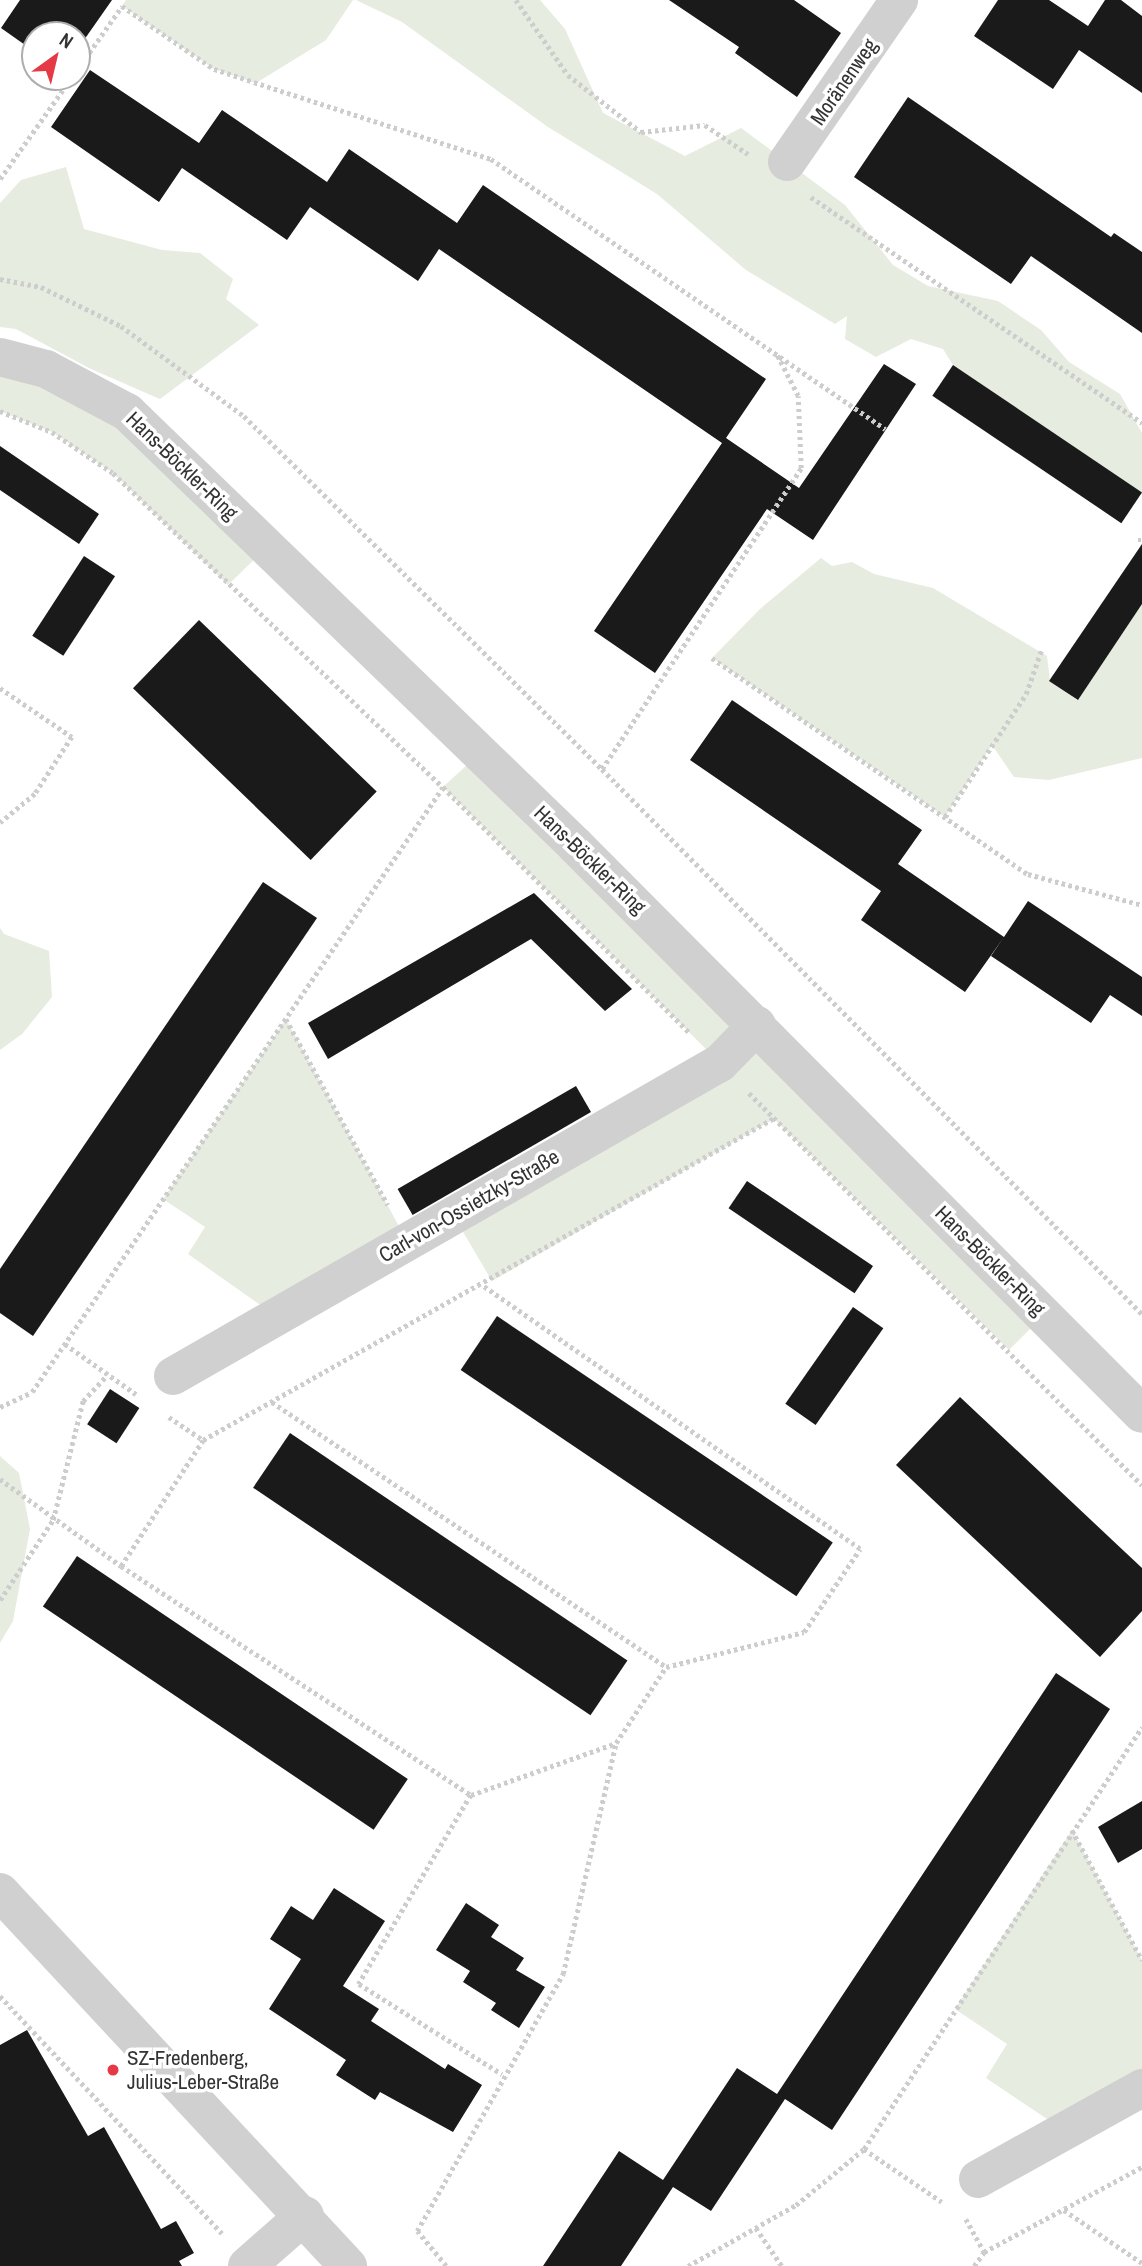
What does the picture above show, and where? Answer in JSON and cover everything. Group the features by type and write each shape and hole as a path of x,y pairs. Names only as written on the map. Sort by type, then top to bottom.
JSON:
{"street":[{"name":"Moränenweg","path":"782,171 899,0"},
{"name":"Hans-Böckler-Ring","path":"0,358 46,369 127,412 757,1026 1142,1414"},
{"name":"Carl-von-Ossietzky-Straße","path":"173,1376 720,1063 757,1026"},
{"path":"0,1892 305,2215 348,2266"},
{"path":"978,2179 1142,2088"},
{"path":"248,2265 305,2215"}],"path":[{"path":"516,0 568,75 641,132 705,125 782,171 1142,424"},
{"path":"91,50 122,6 214,69 491,159 886,429"},
{"path":"0,179 62,91"},
{"path":"0,279 41,287 121,326 244,416 602,769 1142,1314"},
{"path":"602,769 801,468 798,396 777,354"},
{"path":"0,411 52,432 113,472 443,787 1142,1485"},
{"path":"945,817 1026,694 1041,648"},
{"path":"712,658 1028,874 1142,905"},
{"path":"0,688 72,737 35,794 0,823"},
{"path":"0,1407 32,1392 443,787"},
{"path":"286,1019 407,1241"},
{"path":"121,1566 203,1440 483,1286 774,1118"},
{"path":"446,2266 417,2231 502,2075 563,1974 616,1742 666,1667 804,1632 860,1549 483,1286"},
{"path":"0,1600 52,1520 83,1401 107,1375"},
{"path":"272,1402 666,1667"},
{"path":"0,1479 52,1520 471,1795"},
{"path":"688,2266 796,2205 864,2149 1142,1727"},
{"path":"502,2075 359,1984 471,1795 616,1742"},
{"path":"1072,1830 1142,1960"},
{"path":"0,1996 248,2265"},
{"path":"864,2149 951,2208"},
{"path":"974,2266 984,2252 1142,2166"},
{"path":"1064,2210 1142,2263"},
{"path":"958,2212 984,2252"},
{"path":"756,2228 782,2266"}],"shaded area":[{"path":"126,0 353,0 326,40 256,83 214,69 122,6"},
{"path":"356,0 540,0 565,29 603,113 685,156 741,128 845,205 893,265 928,286 998,301 1041,330 1069,362 1120,394 1142,433 1142,493 953,365 943,349 911,339 876,357 845,339 847,316 835,324 746,270 657,194 548,127 402,22"},
{"path":"66,167 84,229 162,250 200,253 233,279 226,299 259,325 160,399 91,369 16,329 0,327 0,203 21,180"},
{"path":"0,357 46,369 267,547 228,585 113,473 52,432 0,411"},
{"path":"821,558 832,566 852,562 874,574 933,588 1047,656 1050,681 1077,700 1142,604 1142,758 1049,780 1014,777 992,745 945,817 712,658 760,609"},
{"path":"480,753 1044,1315 1009,1350 774,1119 492,1281 453,1215 720,1063 443,787"},
{"path":"0,928 4,934 49,951 52,997 22,1034 0,1050"},
{"path":"286,1019 407,1241 276,1316 188,1254 205,1227 163,1199"},
{"path":"0,1456 19,1473 30,1529 13,1621 0,1643"},
{"path":"1072,1830 1142,1960 1142,2088 1065,2131 986,2078 1007,2044 955,2009"}],"building":[{"path":"20,0 112,0 91,30 91,21 21,21 21,42 1,28"},
{"path":"669,0 794,0 841,33 797,97 735,53 739,47"},
{"path":"998,0 1049,0 1088,26 1105,0 1121,0 1142,16 1142,93 1079,50 1053,89 974,36"},
{"path":"91,71 199,143 222,110 327,182 349,149 457,223 483,185 766,379 726,438 799,488 884,364 916,384 813,540 767,509 655,673 594,631 722,443 439,249 418,281 310,207 287,240 182,168 159,202 51,127 76,91 91,91"},
{"path":"908,97 1111,237 1114,233 1142,252 1142,333 1031,256 1011,284 854,177"},
{"path":"953,365 1142,492 1121,523 932,396"},
{"path":"0,446 99,514 79,544 0,490"},
{"path":"1142,544 1142,604 1078,700 1049,681"},
{"path":"84,556 115,576 63,656 32,636"},
{"path":"199,620 377,792 311,860 133,688"},
{"path":"732,700 922,830 898,864 1004,937 965,992 861,920 881,891 690,760"},
{"path":"263,882 317,918 33,1336 0,1313 0,1269"},
{"path":"534,893 632,989 605,1011 531,939 328,1059 308,1023"},
{"path":"1028,901 1142,977 1142,1016 1110,995 1091,1023 991,956"},
{"path":"576,1086 591,1112 413,1215 398,1189"},
{"path":"747,1181 873,1266 855,1293 729,1208"},
{"path":"853,1307 883,1328 816,1425 785,1404"},
{"path":"497,1316 833,1542 796,1596 461,1370"},
{"path":"110,1389 139,1408 116,1443 87,1424"},
{"path":"960,1397 1142,1568 1142,1611 1100,1657 896,1465"},
{"path":"290,1433 627,1661 591,1715 253,1488"},
{"path":"77,1556 408,1779 374,1830 43,1607"},
{"path":"1056,1673 1110,1709 832,2130 785,2099 711,2211 673,2187 621,2266 543,2266 619,2151 663,2180 737,2068 777,2094"},
{"path":"1142,1801 1142,1849 1118,1863 1098,1827"},
{"path":"334,1888 385,1921 343,1986 379,2009 371,2021 445,2069 448,2064 482,2085 453,2132 380,2092 375,2100 336,2075 346,2060 269,2009 301,1959 270,1939 291,1906 313,1920"},
{"path":"466,1903 499,1925 491,1937 524,1958 516,1970 545,1987 519,2028 491,2010 496,2003 463,1982 470,1971 436,1950"},
{"path":"27,2030 88,2136 104,2127 161,2229 176,2221 194,2253 179,2261 182,2266 0,2266 0,2045"}],"place":[{"name":"SZ-Fredenberg, Julius-Leber-Straße","path":"113,2070"}]}
